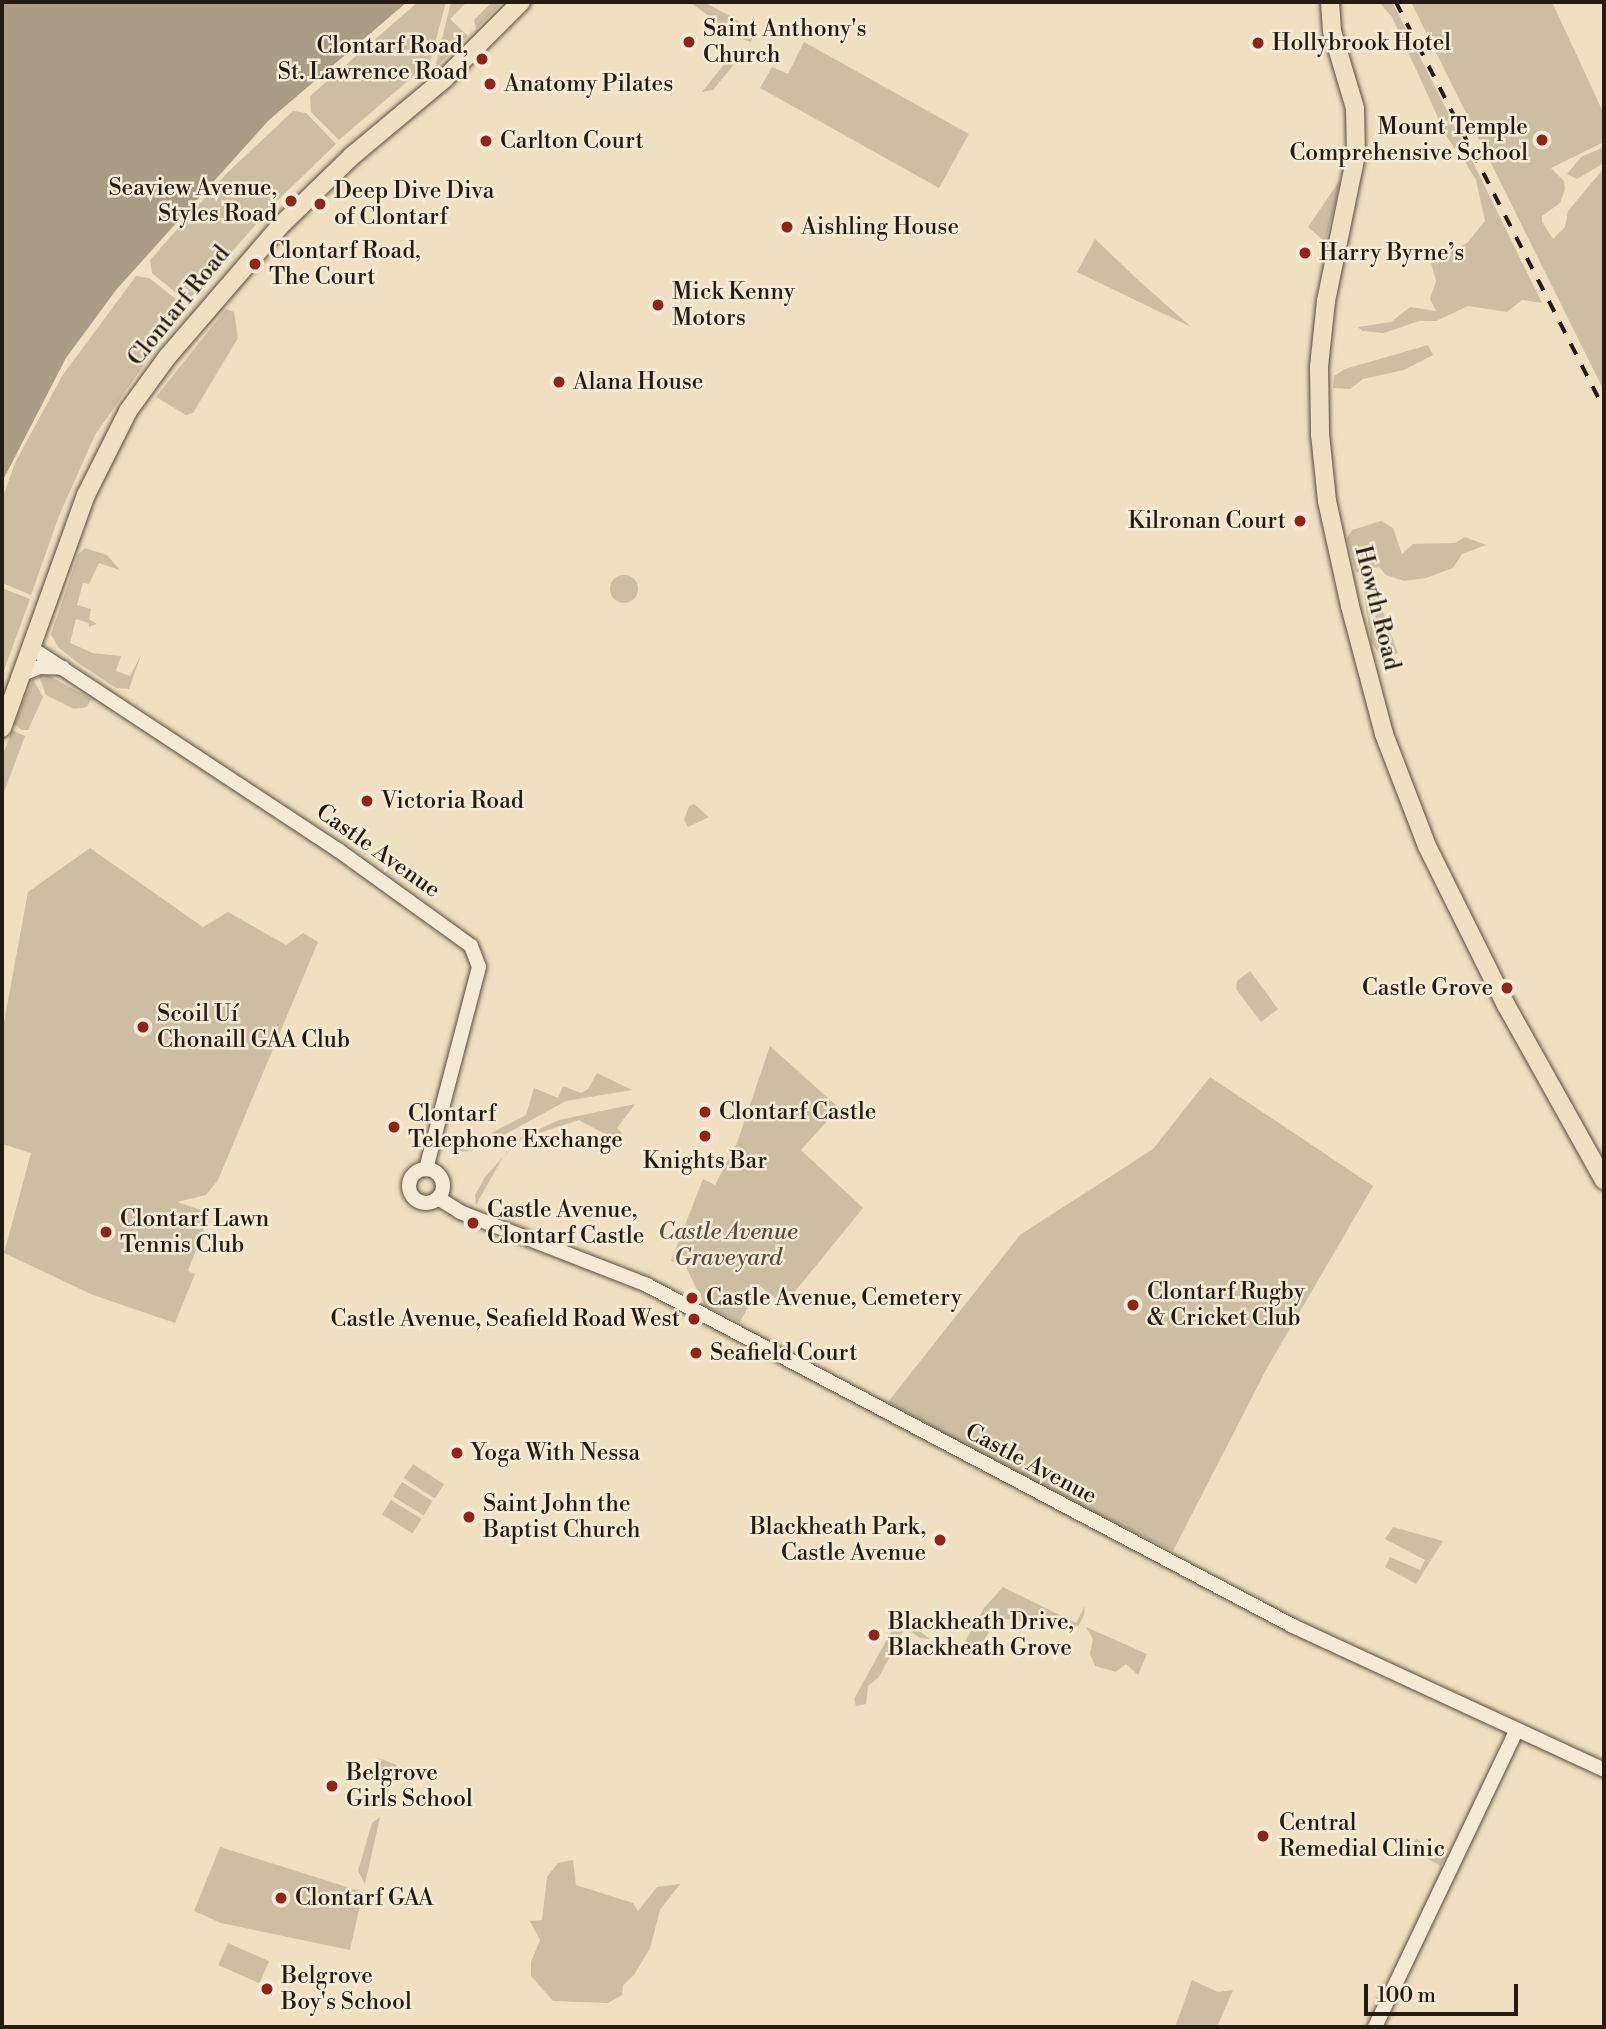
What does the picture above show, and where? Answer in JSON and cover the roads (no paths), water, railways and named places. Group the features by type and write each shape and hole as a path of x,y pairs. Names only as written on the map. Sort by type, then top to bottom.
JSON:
{"main road":[{"name":"Clontarf Road","path":"2,728 104,453 168,356 252,256 318,187 432,90 521,2"},
{"name":"Howth Road","path":"1330,2 1332,31 1355,108 1356,156 1326,301 1319,368 1320,434 1327,501 1350,606 1384,734 1427,846 1511,1014 1604,1180"}],"street":[{"name":"Castle Avenue","path":"30,647 338,850 471,946 479,967 425,1169 412,1177 412,1195 422,1203 439,1198 460,1212 647,1285 1293,1626 1604,1770"},
{"path":"20,675 40,667 64,668"},
{"path":"425,1169 441,1178 439,1198"},
{"path":"1375,2027 1516,1731"}],"railway":[{"path":"1396,2 1604,408"}],"place":[{"name":"Saint Anthony's Church","path":"689,42"},
{"name":"Hollybrook Hotel","path":"1258,43"},
{"name":"Clontarf Road, St. Lawrence Road","path":"482,59"},
{"name":"Anatomy Pilates","path":"490,84"},
{"name":"Mount Temple Comprehensive School","path":"1542,140"},
{"name":"Carlton Court","path":"486,141"},
{"name":"Seaview Avenue, Styles Road","path":"291,201"},
{"name":"Deep Dive Diva of Clontarf","path":"320,204"},
{"name":"Aishling House","path":"787,227"},
{"name":"Harry Byrne’s","path":"1305,253"},
{"name":"Clontarf Road, The Court","path":"255,264"},
{"name":"Mick Kenny Motors","path":"658,305"},
{"name":"Alana House","path":"559,382"},
{"name":"Kilronan Court","path":"1300,521"},
{"name":"Victoria Road","path":"367,801"},
{"name":"Castle Grove","path":"1507,988"},
{"name":"Scoil Uí Chonaill GAA Club","path":"143,1027"},
{"name":"Clontarf Castle","path":"705,1112"},
{"name":"Clontarf Telephone Exchange","path":"394,1127"},
{"name":"Knights Bar","path":"705,1136"},
{"name":"Castle Avenue, Clontarf Castle","path":"473,1223"},
{"name":"Clontarf Lawn Tennis Club","path":"106,1232"},
{"name":"Castle Avenue, Cemetery","path":"692,1298"},
{"name":"Clontarf Rugby & Cricket Club","path":"1133,1305"},
{"name":"Castle Avenue, Seafield Road West","path":"694,1319"},
{"name":"Seafield Court","path":"696,1353"},
{"name":"Yoga With Nessa","path":"457,1453"},
{"name":"Saint John the Baptist Church","path":"469,1517"},
{"name":"Blackheath Park, Castle Avenue","path":"940,1540"},
{"name":"Blackheath Drive, Blackheath Grove","path":"874,1635"},
{"name":"Belgrove Girls School","path":"332,1786"},
{"name":"Central Remedial Clinic","path":"1263,1836"},
{"name":"Clontarf GAA","path":"281,1898"},
{"name":"Belgrove Boy's School","path":"267,1989"}],"park label":[{"name":"Castle Avenue Graveyard","path":"728,1245"}]}
